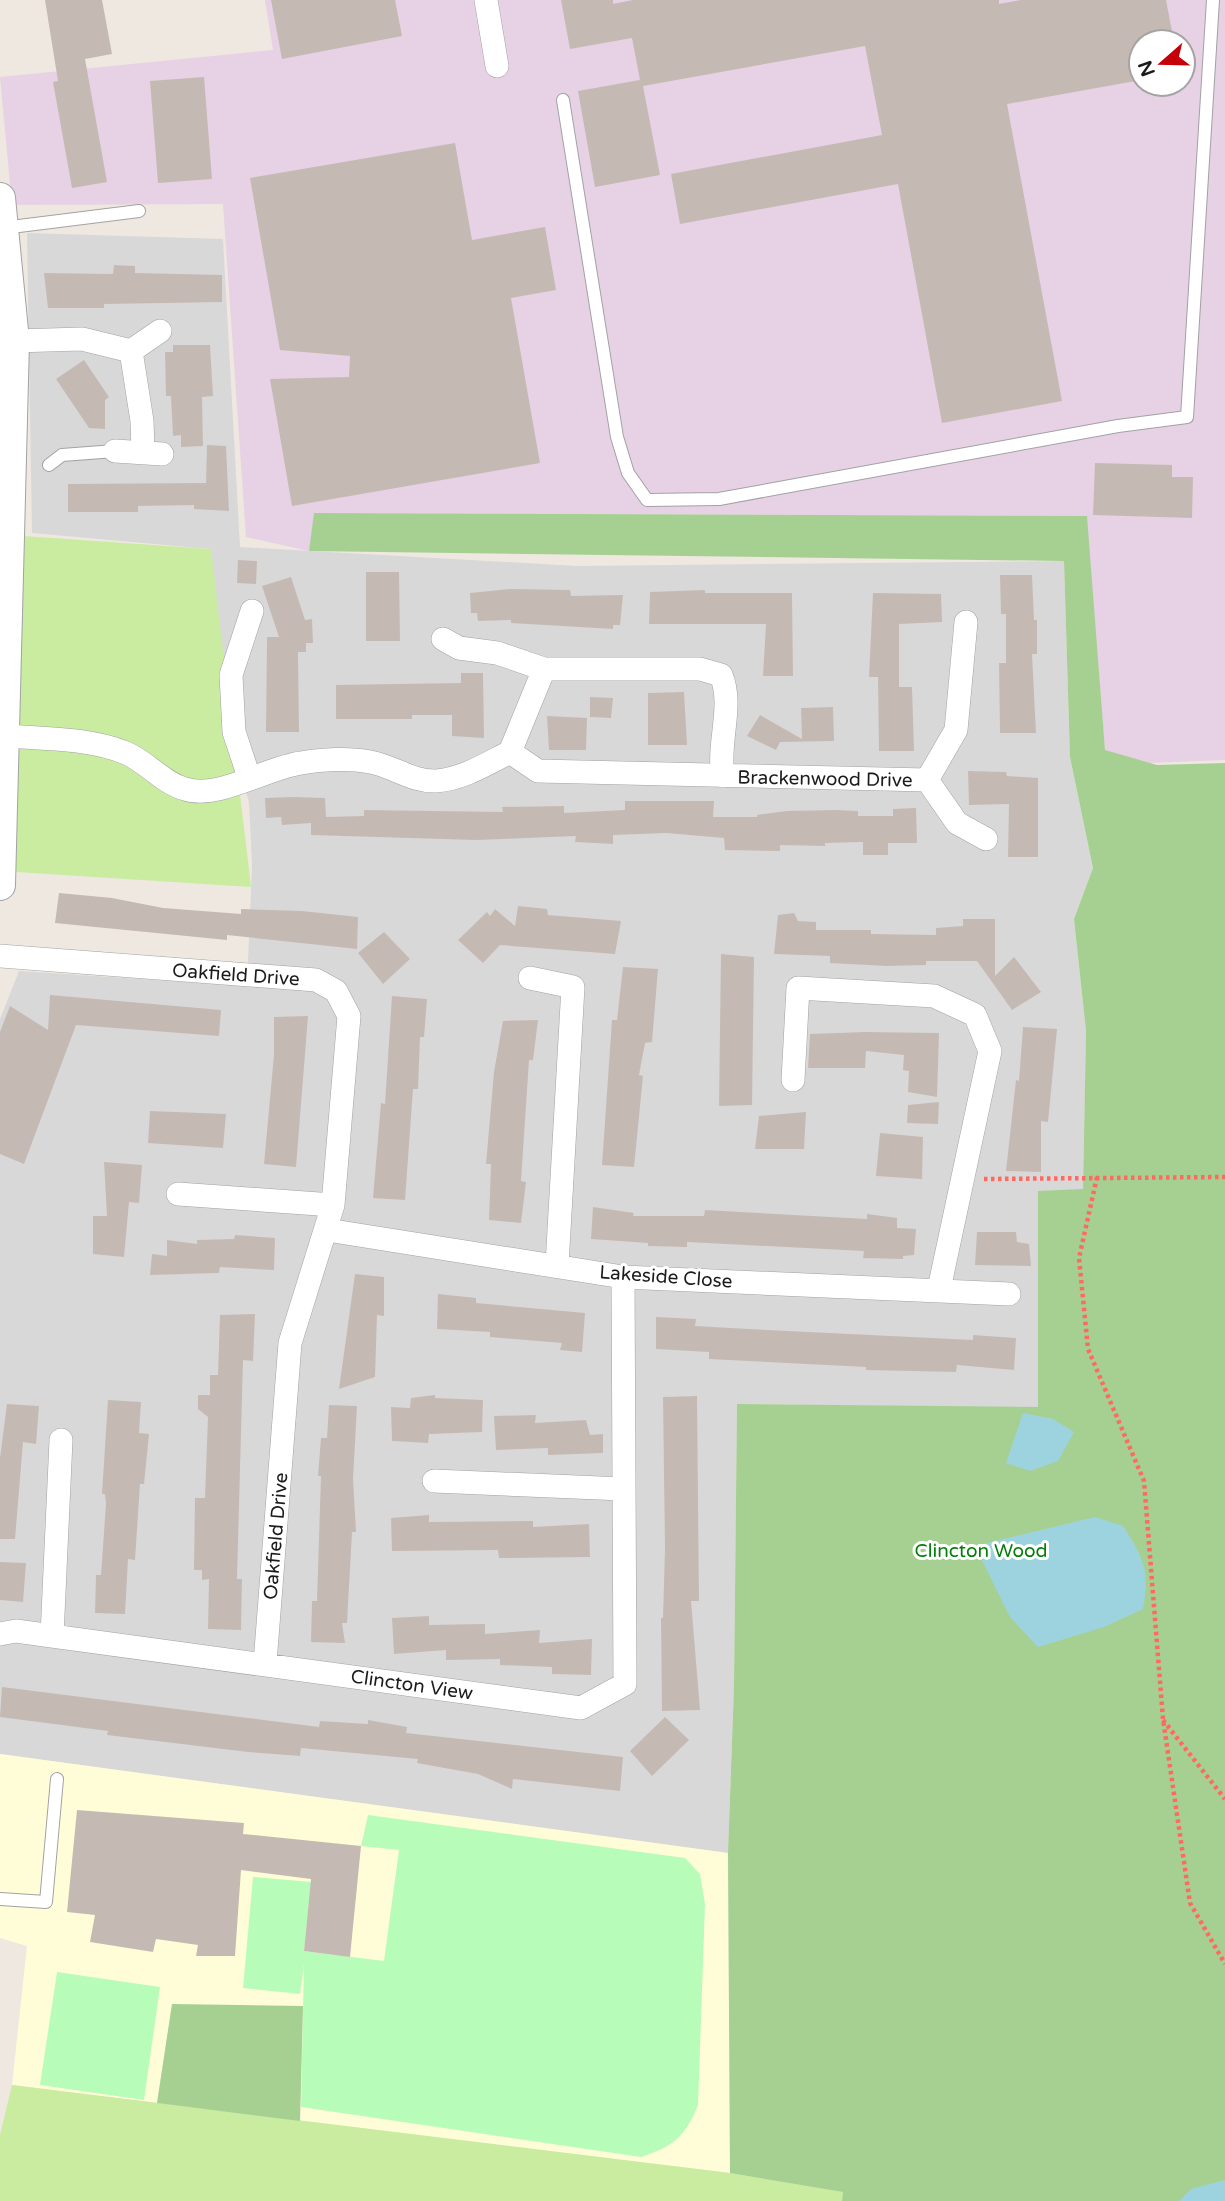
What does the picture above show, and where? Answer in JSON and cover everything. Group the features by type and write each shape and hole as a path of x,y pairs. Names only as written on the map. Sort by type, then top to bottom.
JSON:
{"street":[{"path":"486,0 497,66"},
{"path":"0,198 14,341 3,683 6,736 0,885"},
{"path":"14,341 82,339 131,351 160,331"},
{"path":"114,451 152,452 142,421 131,351"},
{"path":"249,777 234,732 231,675 252,611"},
{"path":"966,622 956,730 927,780 957,823 986,839"},
{"name":"Brackenwood Drive","path":"443,639 458,648 497,653 544,669 700,669 720,675 727,691 719,755 723,776"},
{"path":"6,736 97,744 128,754 185,789 215,792 249,777 300,763 330,761 371,762 402,775 434,781 460,776 509,752 544,669"},
{"name":"Brackenwood Drive","path":"509,752 538,771 927,780"},
{"name":"Oakfield Drive","path":"0,956 316,980 336,991 349,1016 333,1205 290,1343 265,1663"},
{"path":"530,978 573,987 557,1265"},
{"path":"793,1080 798,988 934,996 975,1015 990,1051 939,1289"},
{"path":"178,1194 333,1205"},
{"name":"Lakeside Close","path":"327,1230 623,1277 1009,1294"},
{"name":"Clincton View","path":"0,1634 16,1631 581,1707 625,1684 623,1277"},
{"path":"52,1636 61,1440"},
{"path":"434,1481 622,1489"}],"lane":[{"path":"563,100 617,437 628,473 647,500 719,499 1118,426 1187,417 1213,0"},
{"path":"3,228 139,211"},
{"path":"49,465 62,455 114,451"},
{"path":"0,1899 46,1902 57,1779"}],"path":[{"path":"1097,1177 1079,1258 1088,1349 1144,1481 1163,1718 1190,1903 1225,1964"},
{"path":"962,1180 1225,1177"},
{"path":"1163,1718 1225,1799"}],"shaded area":[{"path":"265,0 1225,0 1225,760 1149,763 1105,751 1086,516 315,513 309,551 246,537 223,204 12,205 0,77 273,50"},
{"path":"27,233 223,239 240,547 577,566 1064,561 1070,757 1093,868 1074,919 1086,1031 1083,1190 1038,1192 1038,1408 737,1404 734,1686 728,1853 0,1754 0,1019 19,971 247,986 252,865 249,803 221,699 210,549 32,533"},
{"path":"0,1754 728,1853 730,2173 300,2121 303,2007 172,2005 157,2103 12,2085 27,1946 0,1938"}],"green space":[{"name":"Clincton Wood","path":"314,513 1087,516 1105,750 1157,765 1225,763 1225,2201 842,2201 843,2192 730,2173 728,1853 734,1686 737,1404 1038,1407 1038,1191 1083,1189 1086,1031 1074,919 1093,868 1070,757 1064,561 309,551"},
{"path":"9,535 211,549 251,887 1,871"},
{"path":"368,1815 685,1858 700,1874 705,1904 698,2105 677,2139 662,2149 641,2157 301,2107 304,1965 300,1994 243,1988 253,1877 311,1882 304,1951 384,1961 399,1850 361,1846"},
{"path":"57,1972 160,1987 144,2100 40,2085"},
{"path":"172,2004 303,2006 300,2121 157,2103"},
{"path":"12,2085 730,2173 844,2192 842,2201 0,2201 0,2135"}],"water":[{"path":"1023,1413 1053,1419 1074,1432 1058,1461 1030,1471 1006,1463"},
{"path":"1095,1517 1123,1526 1136,1547 1145,1574 1143,1609 1104,1627 1038,1647 1010,1617 975,1546"},
{"path":"1225,2180 1225,2201 1179,2201 1191,2189"}],"building":[{"path":"45,0 102,0 112,54 85,59 107,182 72,188 53,82 58,81"},
{"path":"271,0 395,0 402,36 282,59"},
{"path":"561,0 613,0 613,4 633,0 999,0 999,4 1021,0 1166,0 1171,28 1127,28 1127,83 1007,104 1062,401 942,423 898,184 680,224 671,174 882,135 865,46 643,86 660,175 595,187 578,91 640,80 632,38 570,49"},
{"path":"204,77 212,179 158,183 150,81"},
{"path":"455,143 472,240 545,227 556,290 511,298 540,463 292,506 270,379 349,377 350,356 280,350 250,178"},
{"path":"114,265 135,266 135,273 222,275 222,302 48,308 44,273 113,274"},
{"path":"173,345 210,345 213,396 202,397 203,446 181,447 181,435 173,436 171,396 166,396 165,352 173,352"},
{"path":"84,360 109,397 105,400 105,429 89,428 56,379"},
{"path":"207,445 226,446 229,511 194,509 194,505 138,506 138,512 68,512 68,484 206,483"},
{"path":"1095,463 1172,465 1172,477 1193,477 1192,518 1093,515"},
{"path":"238,560 257,561 256,584 237,583"},
{"path":"366,572 399,572 400,641 366,641"},
{"path":"1000,575 1032,575 1034,620 1037,620 1037,654 1032,654 1036,733 1000,733 999,663 1006,663 1006,614 1001,614"},
{"path":"291,577 305,620 312,619 313,643 306,643 306,652 298,652 299,732 266,732 267,637 279,637 262,586"},
{"path":"511,589 570,590 571,596 623,595 620,625 613,625 613,629 511,623 511,620 478,621 477,613 471,613 470,593"},
{"path":"705,590 705,593 792,593 793,676 763,676 766,624 649,624 650,592"},
{"path":"873,593 941,594 942,622 899,624 899,687 912,687 914,751 879,751 878,677 869,677"},
{"path":"461,673 483,673 484,738 452,736 452,715 412,715 412,719 336,719 336,685 461,683"},
{"path":"684,692 687,745 648,745 648,693"},
{"path":"590,697 613,698 611,718 590,717"},
{"path":"833,707 834,741 780,742 776,750 747,736 760,715 802,739 801,708"},
{"path":"547,716 587,718 586,750 549,750"},
{"path":"968,771 1006,772 1007,776 1038,778 1038,857 1008,857 1009,804 969,805"},
{"path":"265,798 325,798 326,817 364,816 364,810 503,812 502,807 564,806 564,813 625,810 625,801 714,801 713,817 757,817 787,811 836,810 858,811 858,816 893,816 893,809 916,808 917,843 888,843 888,855 863,855 863,842 825,843 825,846 780,845 780,851 725,850 724,838 666,833 613,835 613,844 575,842 576,836 476,840 311,835 311,823 282,825 281,817 266,818"},
{"path":"59,893 112,898 163,908 241,914 241,909 302,911 358,917 357,949 227,935 227,940 55,923"},
{"path":"518,906 547,909 548,915 621,921 615,954 500,945 483,963 458,940 487,912 490,916 495,909 515,926"},
{"path":"794,913 798,921 816,922 816,930 871,930 871,934 936,935 936,928 963,926 963,919 995,919 995,976 1014,957 1041,992 1012,1010 977,961 926,961 926,965 887,966 830,963 830,956 774,954 778,915"},
{"path":"384,932 410,959 383,984 358,953"},
{"path":"721,954 754,957 752,1105 719,1106"},
{"path":"623,967 658,969 652,1042 645,1043 639,1075 643,1076 634,1167 602,1165 612,1020 617,1020"},
{"path":"50,995 221,1010 219,1036 76,1025 24,1164 0,1154 0,1032 10,1006 48,1030"},
{"path":"392,996 427,999 424,1037 420,1037 418,1089 413,1089 405,1200 373,1198 381,1103 385,1104"},
{"path":"308,1016 296,1167 264,1164 274,1055 274,1017"},
{"path":"538,1020 533,1060 529,1060 521,1181 526,1182 521,1223 489,1220 491,1164 486,1164 494,1072 503,1021"},
{"path":"1023,1027 1057,1029 1048,1122 1041,1121 1041,1172 1006,1171 1016,1080 1019,1081"},
{"path":"939,1033 937,1097 908,1092 909,1071 903,1070 904,1055 866,1051 865,1068 808,1068 810,1034"},
{"path":"939,1102 938,1124 907,1123 908,1105"},
{"path":"150,1111 226,1114 223,1148 148,1143"},
{"path":"806,1112 804,1149 755,1149 759,1116"},
{"path":"880,1133 923,1137 922,1179 876,1176"},
{"path":"104,1162 142,1165 139,1203 129,1202 124,1257 93,1254 93,1216 107,1216"},
{"path":"593,1207 634,1213 633,1216 704,1216 705,1210 867,1219 867,1214 897,1218 897,1228 916,1229 914,1255 903,1256 903,1259 863,1258 864,1251 687,1242 687,1247 648,1246 648,1243 591,1239"},
{"path":"977,1232 1016,1232 1017,1242 1029,1244 1031,1266 975,1265"},
{"path":"235,1235 275,1238 274,1270 220,1267 219,1273 150,1275 152,1254 167,1256 167,1240 197,1244 197,1240 234,1239"},
{"path":"355,1274 384,1277 384,1316 377,1315 375,1377 339,1389"},
{"path":"438,1294 476,1298 476,1303 585,1313 582,1352 560,1350 562,1343 490,1337 490,1332 437,1329"},
{"path":"255,1314 253,1361 243,1360 237,1579 242,1579 241,1630 208,1629 209,1579 202,1580 202,1570 194,1570 195,1498 205,1498 208,1417 198,1409 198,1395 210,1395 210,1375 218,1375 220,1315"},
{"path":"656,1317 696,1319 695,1326 973,1340 973,1335 1016,1338 1014,1370 957,1365 956,1372 866,1370 866,1367 709,1359 709,1352 656,1349"},
{"path":"435,1395 435,1398 483,1400 482,1432 429,1434 428,1443 392,1441 391,1407 410,1408 411,1398"},
{"path":"697,1396 699,1601 691,1601 700,1710 662,1711 661,1618 665,1548 663,1397"},
{"path":"108,1400 141,1402 139,1433 149,1434 144,1484 140,1484 135,1560 128,1559 125,1614 95,1613 96,1575 101,1575 106,1504 105,1494 102,1494"},
{"path":"7,1404 39,1406 36,1444 23,1442 15,1539 0,1539 0,1458"},
{"path":"329,1405 357,1406 353,1479 356,1532 352,1532 347,1623 342,1623 345,1643 311,1642 312,1601 317,1601 321,1476 318,1476 321,1438 327,1438"},
{"path":"536,1415 535,1423 586,1420 590,1435 603,1434 603,1453 548,1455 548,1448 496,1450 494,1416"},
{"path":"429,1515 429,1522 533,1521 533,1527 589,1524 590,1557 499,1558 498,1550 392,1551 391,1518"},
{"path":"0,1562 26,1563 23,1602 0,1600"},
{"path":"429,1616 429,1625 485,1624 485,1634 540,1630 539,1643 592,1639 591,1675 552,1674 552,1667 500,1665 500,1659 446,1660 446,1650 394,1654 392,1618"},
{"path":"2,1687 319,1727 320,1721 368,1724 368,1720 407,1727 406,1733 623,1757 620,1791 513,1779 512,1789 478,1774 417,1763 418,1759 301,1748 300,1756 248,1752 107,1735 108,1731 0,1717"},
{"path":"665,1717 689,1740 652,1776 630,1751"},
{"path":"77,1810 244,1823 243,1834 361,1846 350,1957 304,1951 311,1879 241,1870 235,1956 196,1956 198,1945 156,1939 153,1952 90,1942 95,1915 67,1912"}]}
